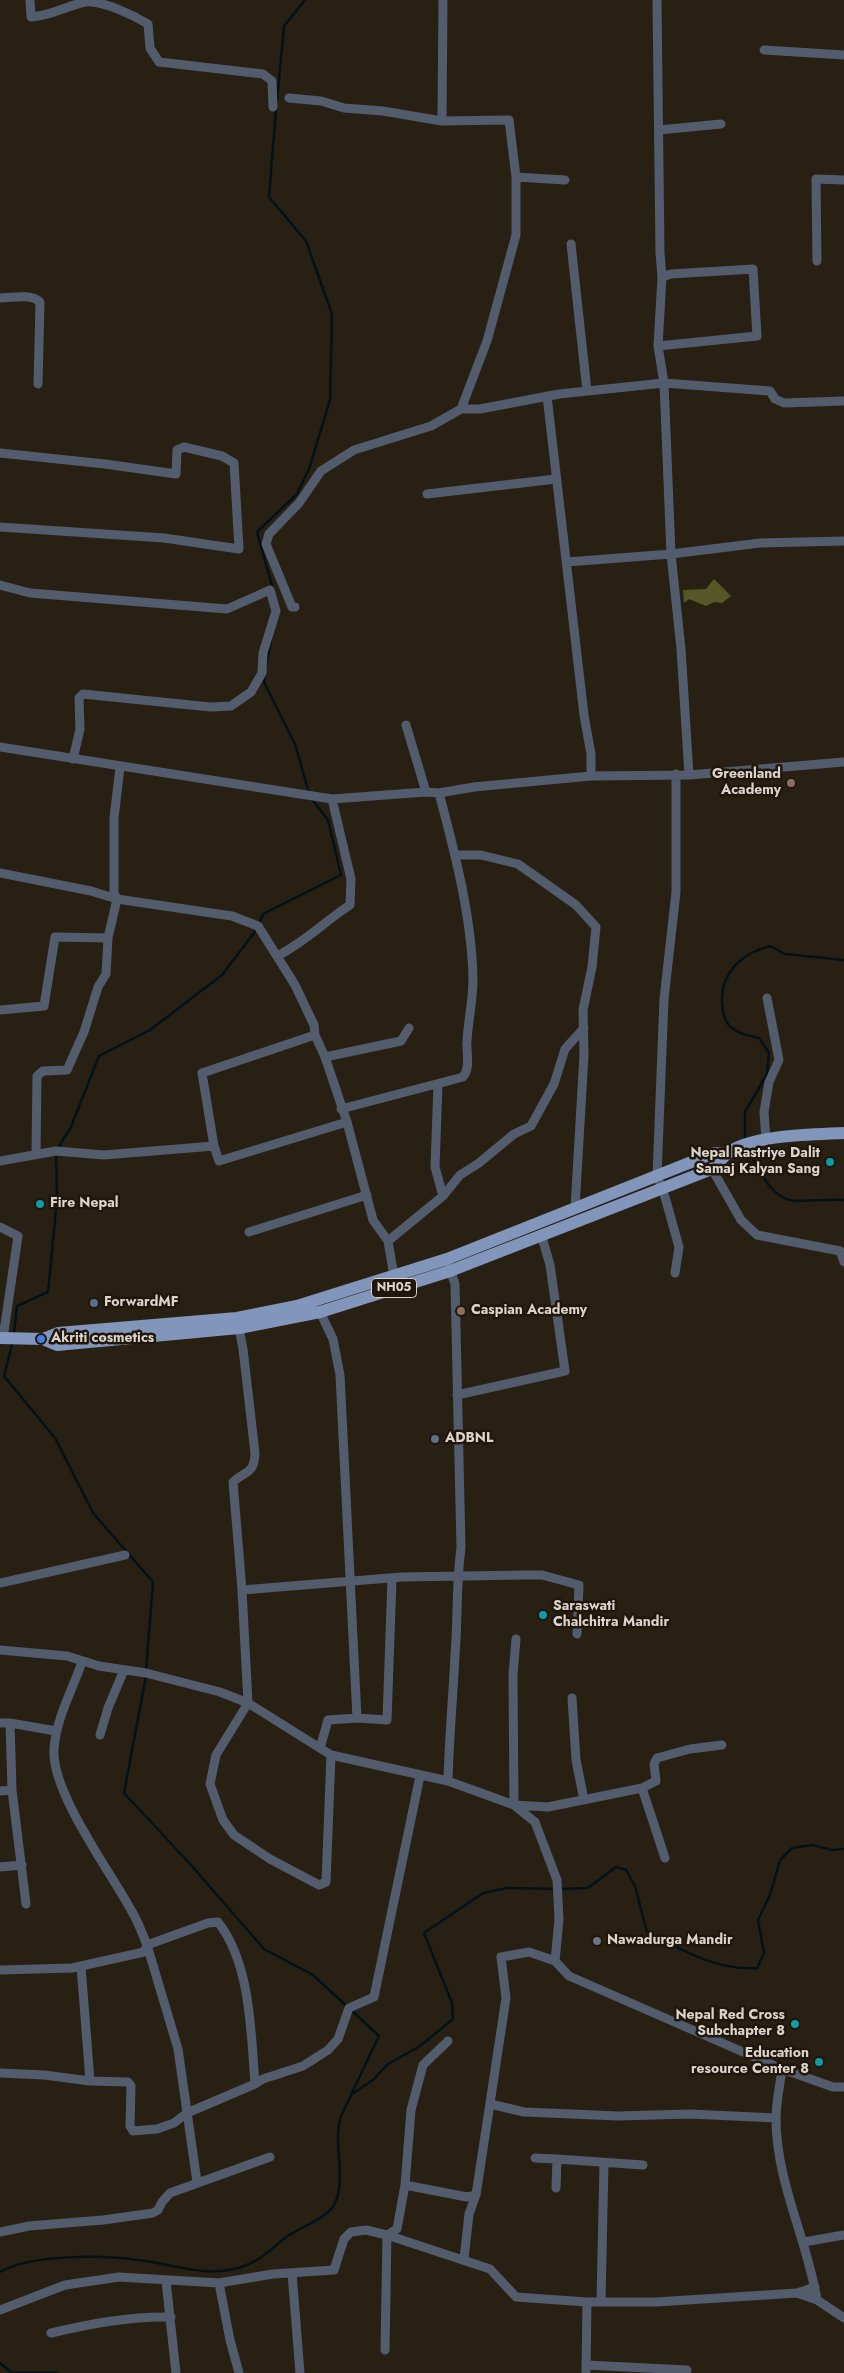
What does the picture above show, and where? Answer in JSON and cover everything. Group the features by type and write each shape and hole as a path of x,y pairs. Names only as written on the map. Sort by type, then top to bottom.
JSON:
{"main road":[{"name":"NH05","path":"4,1338 36,1339 58,1334 238,1323 320,1312 541,1234 658,1182 714,1154 725,1154 734,1149 766,1140 844,1133"},
{"name":"NH05","path":"238,1323 394,1276 449,1265 575,1208 658,1182 712,1169 719,1164 725,1154"}],"street":[{"path":"30,0 31,17 43,16 86,2 108,6 135,16 148,24 150,48 160,62 263,74 272,81 273,107"},
{"path":"442,122 443,0"},
{"path":"657,0 656,66 662,277 658,346 664,383 671,554 681,649 689,775"},
{"path":"764,50 844,55"},
{"path":"289,98 321,101 344,108 383,111 442,122 509,120 516,177 516,235 487,341 461,409"},
{"path":"659,130 721,124"},
{"path":"516,177 565,180"},
{"path":"818,261 816,180 844,180"},
{"path":"571,244 587,391"},
{"path":"658,346 756,336 753,270 671,274 662,277"},
{"path":"0,298 26,296 36,298 40,302 38,384"},
{"path":"295,607 292,607 266,544 269,534 298,503 321,471 354,450 431,426 461,409 480,409 547,396 664,383 770,391 775,399 784,403 844,401"},
{"path":"547,396 584,715 591,754 591,776"},
{"path":"0,454 105,464 176,474 177,450 184,447 222,456 234,463 239,548 164,538 0,527"},
{"path":"427,494 556,479"},
{"path":"567,562 671,554 760,543 844,541"},
{"path":"0,585 30,593 227,609 270,590 276,611 263,653 262,673 251,692 231,706 210,707 83,694 79,698 80,729 73,759"},
{"path":"406,725 426,792"},
{"path":"0,747 120,767 234,782 332,799 426,792 440,793 474,787 591,776 689,775 844,762"},
{"path":"36,1154 37,1076 43,1071 67,1070 84,1032 98,987 106,974 108,938 117,899 114,893 114,818 120,767"},
{"path":"676,774 676,892 664,999 658,1182 665,1197 679,1247 676,1273"},
{"path":"341,1109 463,1077 467,1071 466,1044 473,981 470,943 456,855 440,793"},
{"path":"277,956 295,948 330,917 350,905 351,879 332,799"},
{"path":"456,855 481,855 518,864 576,905 596,927 592,967 583,1010 584,1056 575,1208"},
{"path":"0,873 82,889 117,899 232,916 258,926 299,993 314,1025 315,1035 325,1057 346,1122 373,1220 388,1241 394,1276"},
{"path":"0,1010 44,1006 55,937 108,938"},
{"path":"766,1140 764,1112 769,1082 780,1060 767,998"},
{"path":"325,1057 401,1041 409,1028"},
{"path":"388,1241 443,1196 460,1175 479,1163 514,1134 531,1126 554,1084 566,1049 584,1028"},
{"path":"315,1035 202,1073 214,1146 219,1161 346,1122"},
{"path":"438,1084 435,1167 443,1196"},
{"path":"0,1161 56,1151 104,1155 214,1146"},
{"path":"712,1169 741,1220 757,1236 840,1251 844,1262"},
{"path":"249,1232 367,1195"},
{"path":"0,1227 18,1236 4,1338"},
{"path":"457,1394 565,1371 550,1265 541,1234"},
{"path":"448,1781 449,1733 456,1654 456,1577 461,1548 455,1284 449,1265"},
{"path":"320,1312 333,1338 340,1375 358,1718"},
{"path":"238,1323 254,1453 254,1465 250,1471 233,1482 242,1590 248,1703 216,1755 210,1784 223,1820 234,1835 270,1859 319,1885 326,1882 331,1755"},
{"path":"0,1583 125,1555"},
{"path":"242,1590 350,1581 542,1575 579,1585 577,1634"},
{"path":"320,1748 328,1720 358,1718 387,1720 392,1579"},
{"path":"514,1805 513,1674 516,1639"},
{"path":"0,1650 67,1656 82,1662 184,1682 220,1692 248,1703 331,1755 448,1781 514,1805 548,1807 642,1788 656,1782 654,1764 657,1758 722,1745"},
{"path":"82,1662 56,1731 54,1751 55,1773 87,1835 132,1910 147,1945 178,2049 197,2182"},
{"path":"100,1735 108,1708 124,1670"},
{"path":"572,1698 576,1760 584,1800"},
{"path":"0,1723 56,1731"},
{"path":"10,1723 12,1790 26,1904"},
{"path":"0,2073 44,2074 90,2081 130,2084 132,2113 130,2126 133,2131 157,2129 174,2123 187,2113 263,2079 303,2066 328,2050 338,2039 349,2008 374,1997 420,1776"},
{"path":"642,1788 665,1858"},
{"path":"0,1791 12,1790"},
{"path":"514,1805 535,1822 557,1880 559,1919 554,1961"},
{"path":"0,1867 22,1865"},
{"path":"0,1970 33,1971 81,1966 144,1952 147,1945 213,1921 220,1924 236,1956 243,1977 252,2036 255,2084"},
{"path":"464,2259 469,2214 476,2195 506,1998 501,1957 529,1952 554,1961 569,1976 782,2069 833,2087 844,2087"},
{"path":"81,1966 90,2081"},
{"path":"388,2235 397,2229 405,2185 411,2110 423,2065 448,2041"},
{"path":"782,2069 776,2118 785,2185 804,2242 817,2300"},
{"path":"490,2104 524,2112 618,2116 690,2114 776,2118"},
{"path":"0,2232 29,2226 103,2220 155,2212 170,2193 270,2157"},
{"path":"535,2158 642,2165"},
{"path":"556,2188 557,2159"},
{"path":"601,2301 604,2164"},
{"path":"405,2185 467,2197 476,2195"},
{"path":"0,2310 65,2285 119,2277 219,2283 292,2273 334,2270 344,2240 351,2232 366,2230 388,2235 490,2269 516,2297 588,2302 656,2302 797,2292 815,2287"},
{"path":"385,2350 388,2235"},
{"path":"804,2242 844,2235"},
{"path":"292,2273 300,2373"},
{"path":"166,2281 176,2373"},
{"path":"219,2283 238,2373"},
{"path":"797,2292 827,2304 844,2318"},
{"path":"588,2302 586,2369 687,2370"},
{"path":"51,2333 117,2320 147,2317 171,2318"}],"green space":[{"path":"714,579 731,596 722,603 714,602 706,606 689,599 684,603 683,590 706,589"}],"waterway":[{"path":"277,101 284,26 305,0"},
{"path":"273,589 257,532 297,494 309,469 330,400 332,314 306,241 269,197 276,109"},
{"path":"266,667 271,641"},
{"path":"265,675 264,682 295,744 309,793"},
{"path":"259,924 263,914 341,875 328,820 311,798"},
{"path":"58,1148 71,1127 99,1056 150,1030 222,975 257,929"},
{"path":"745,1141 745,1112 767,1074 769,1053 759,1038 738,1032 727,1022 722,1002 725,982 729,973 735,965 751,953 770,946 785,954 844,960"},
{"path":"747,1148 766,1181 779,1195 796,1201 844,1200"},
{"path":"14,1333 17,1306 48,1292 57,1199 56,1153"},
{"path":"13,1341 4,1376 55,1438 93,1513 153,1582 146,1670"},
{"path":"146,1676 124,1793 191,1865 264,1949 313,1975 379,2036 341,2116"},
{"path":"560,1889 588,1888 616,1867 626,1870 635,1886 647,1932 714,1963 742,1968 757,1968 764,1953 758,1920 770,1895 780,1860 792,1848 812,1845 832,1850 844,1849"},
{"path":"352,2094 373,2080 388,2064 420,2046 453,2019 452,2003 424,1933 483,1893 507,1888 555,1889"},
{"path":"0,2272 30,2262 67,2257 123,2258 207,2271 235,2269 249,2264 265,2255 289,2235 321,2217 332,2208 340,2183 338,2137 341,2116"},
{"path":"0,2363 12,2373 58,2373"}],"place":[{"name":"Greenland Academy","path":"791,783"},
{"name":"Nepal Rastriye Dalit Samaj Kalyan Sang","path":"830,1162"},
{"name":"Fire Nepal","path":"40,1204"},
{"name":"ForwardMF","path":"94,1303"},
{"name":"Caspian Academy","path":"461,1311"},
{"name":"Akriti cosmetics","path":"41,1339"},
{"name":"ADBNL","path":"435,1439"},
{"name":"Saraswati Chalchitra Mandir","path":"543,1615"},
{"name":"Nawadurga Mandir","path":"597,1941"},
{"name":"Nepal Red Cross Subchapter 8","path":"795,2024"},
{"name":"Education resource Center 8","path":"819,2062"}]}
